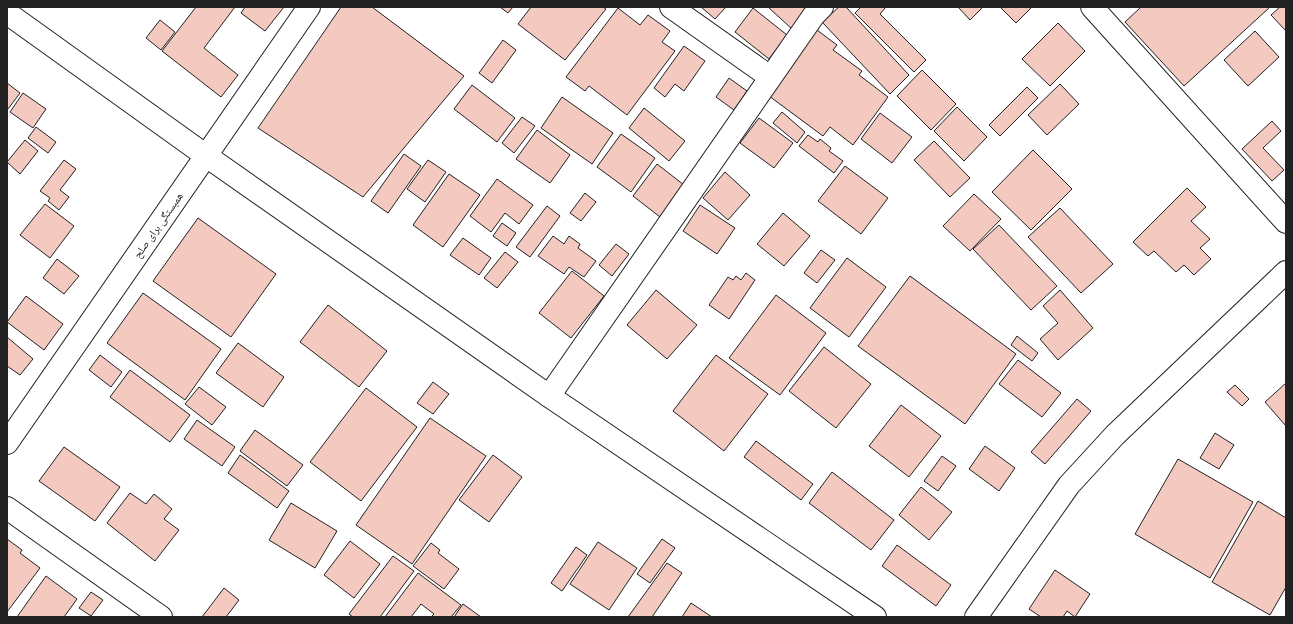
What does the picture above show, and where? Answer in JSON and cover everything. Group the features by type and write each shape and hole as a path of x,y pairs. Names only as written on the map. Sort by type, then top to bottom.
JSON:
{"street":[{"name":"همبستگی برای صلح","path":"7,443 205,155 309,7"},
{"path":"671,7 770,77"},
{"path":"549,396 770,77 814,15 822,7"},
{"path":"1092,7 1286,222"},
{"path":"7,13 205,155 549,396 875,617"},
{"path":"976,617 1069,485 1115,435 1286,272"},
{"path":"7,508 161,617"}],"building":[{"path":"196,7 235,7 204,48 238,75 221,97 162,51"},
{"path":"245,7 284,7 265,31 241,13"},
{"path":"341,7 372,7 464,76 363,197 258,128"},
{"path":"500,7 513,7 508,13"},
{"path":"531,7 603,7 606,9 565,60 518,24"},
{"path":"701,7 726,7 715,19"},
{"path":"768,7 812,7 792,29"},
{"path":"839,7 846,7 909,75 890,94 822,22"},
{"path":"861,7 886,7 880,14 926,60 914,72 855,13"},
{"path":"958,7 983,7 970,20"},
{"path":"1000,7 1032,7 1016,23"},
{"path":"1141,7 1270,7 1184,86 1125,22"},
{"path":"1280,7 1286,7 1286,31 1271,15"},
{"path":"618,8 640,25 648,15 670,31 662,42 675,51 627,115 589,86 585,91 566,77"},
{"path":"753,8 787,35 769,59 735,32"},
{"path":"160,20 175,32 161,50 146,38"},
{"path":"1058,23 1085,51 1050,86 1022,59"},
{"path":"813,27 837,45 833,50 862,71 859,75 888,97 853,145 830,127 823,136 765,93"},
{"path":"1255,31 1279,57 1248,86 1224,60"},
{"path":"503,40 516,50 492,83 479,73"},
{"path":"684,46 705,61 684,91 675,84 665,97 654,88"},
{"path":"922,70 956,104 931,130 897,96"},
{"path":"729,78 747,91 734,110 716,97"},
{"path":"7,83 20,93 8,109 7,108"},
{"path":"1060,84 1079,104 1047,135 1028,115"},
{"path":"472,85 515,118 497,142 454,109"},
{"path":"1027,87 1038,98 1000,136 989,125"},
{"path":"23,93 46,109 33,128 10,112"},
{"path":"562,97 613,133 592,164 541,128"},
{"path":"957,107 987,137 964,161 934,131"},
{"path":"644,108 685,141 669,161 629,128"},
{"path":"782,112 805,132 797,143 773,123"},
{"path":"880,113 912,137 892,163 861,139"},
{"path":"522,117 535,126 514,153 502,143"},
{"path":"759,118 793,143 774,168 740,143"},
{"path":"1272,121 1281,131 1263,148 1284,170 1272,181 1242,149"},
{"path":"36,127 56,142 48,153 28,138"},
{"path":"537,130 570,155 550,183 516,159"},
{"path":"621,134 655,158 631,192 597,167"},
{"path":"808,135 818,142 820,139 831,148 829,151 843,161 834,173 799,146"},
{"path":"25,140 38,151 20,174 7,162"},
{"path":"934,141 970,178 950,197 914,160"},
{"path":"1033,150 1072,189 1031,230 992,192"},
{"path":"404,154 421,166 388,213 371,201"},
{"path":"64,160 76,169 60,190 69,197 59,210 48,201 50,198 40,191"},
{"path":"428,160 446,172 425,202 407,189"},
{"path":"657,164 684,185 660,217 633,196"},
{"path":"845,166 888,198 861,234 818,201"},
{"path":"725,172 750,195 728,220 703,198"},
{"path":"449,174 480,195 443,247 413,225"},
{"path":"497,179 533,205 519,224 505,213 491,232 470,216"},
{"path":"1187,188 1206,207 1191,221 1210,239 1200,248 1211,259 1194,275 1184,265 1176,272 1154,251 1148,256 1133,242"},
{"path":"585,193 596,202 581,221 570,213"},
{"path":"974,194 1001,219 970,251 943,226"},
{"path":"45,204 74,226 50,258 20,235"},
{"path":"700,205 735,228 717,254 683,231"},
{"path":"547,206 560,216 530,257 516,247"},
{"path":"1060,208 1113,264 1081,293 1028,237"},
{"path":"783,213 810,236 784,266 757,244"},
{"path":"198,218 276,274 231,337 153,281"},
{"path":"502,223 516,233 507,246 493,236"},
{"path":"999,225 1057,286 1031,310 973,249"},
{"path":"553,236 564,244 569,236 580,244 578,248 596,261 584,277 569,267 564,274 538,256"},
{"path":"463,238 491,258 479,275 450,255"},
{"path":"616,244 629,254 612,276 599,265"},
{"path":"821,250 835,260 817,283 804,273"},
{"path":"505,252 518,262 497,288 484,278"},
{"path":"847,258 886,287 849,337 810,308"},
{"path":"57,259 79,276 64,294 43,278"},
{"path":"572,271 604,296 571,338 539,313"},
{"path":"746,273 755,280 729,319 709,305 728,277 733,280 736,276 741,280"},
{"path":"910,276 1016,354 965,424 858,346"},
{"path":"656,290 697,325 667,359 627,325"},
{"path":"1060,290 1093,328 1058,360 1040,339 1058,323 1043,306"},
{"path":"143,293 221,349 185,400 107,343"},
{"path":"776,295 826,333 780,395 729,358"},
{"path":"26,296 63,324 44,350 7,322"},
{"path":"328,305 387,351 359,387 300,342"},
{"path":"1017,336 1038,353 1032,361 1011,345"},
{"path":"7,337 33,359 20,375 7,366"},
{"path":"238,343 284,377 263,407 216,373"},
{"path":"824,347 871,384 836,428 789,391"},
{"path":"100,355 122,372 111,387 89,370"},
{"path":"716,355 768,394 724,451 673,411"},
{"path":"1018,360 1061,393 1042,417 999,384"},
{"path":"130,370 190,415 170,442 110,397"},
{"path":"433,382 449,394 433,414 417,403"},
{"path":"1286,383 1286,426 1265,402"},
{"path":"1235,385 1249,399 1242,406 1227,392"},
{"path":"199,387 226,407 212,425 185,404"},
{"path":"366,388 417,427 361,501 310,462"},
{"path":"1077,399 1091,411 1045,464 1031,452"},
{"path":"901,405 941,436 909,477 869,446"},
{"path":"430,418 486,456 412,564 356,525"},
{"path":"197,420 235,447 222,466 184,439"},
{"path":"255,430 303,465 287,486 240,451"},
{"path":"1215,433 1234,445 1219,469 1200,458"},
{"path":"756,441 813,484 801,500 744,457"},
{"path":"985,446 1015,468 999,491 969,469"},
{"path":"64,447 120,487 95,521 39,481"},
{"path":"240,455 289,491 277,508 228,473"},
{"path":"493,455 522,477 489,522 459,500"},
{"path":"942,456 956,466 938,491 924,481"},
{"path":"1178,459 1253,502 1210,578 1135,534"},
{"path":"832,472 894,520 871,550 809,503"},
{"path":"921,487 952,512 929,540 899,515"},
{"path":"130,493 146,504 154,494 172,509 164,519 179,530 155,561 107,523"},
{"path":"1258,501 1286,518 1286,587 1270,615 1212,582"},
{"path":"291,503 337,531 315,568 269,540"},
{"path":"7,539 22,550 20,553 40,568 7,612"},
{"path":"662,539 675,548 650,583 637,574"},
{"path":"350,541 380,564 354,598 324,575"},
{"path":"598,542 637,568 609,610 570,584"},
{"path":"431,543 440,550 438,553 459,569 444,589 413,566"},
{"path":"897,545 951,585 936,606 882,566"},
{"path":"576,547 587,555 562,591 551,583"},
{"path":"393,556 414,571 380,617 353,617 349,614"},
{"path":"667,563 682,573 652,617 628,617"},
{"path":"1055,570 1090,594 1075,617 1067,611 1063,617 1041,617 1029,609"},
{"path":"418,573 461,605 451,617 431,617 434,614 421,604 411,617 385,617"},
{"path":"46,576 77,599 64,617 17,617"},
{"path":"224,588 239,600 226,617 202,617"},
{"path":"91,592 103,600 91,616 79,608"},
{"path":"691,603 712,617 682,617"},
{"path":"463,604 481,617 454,617"}]}
